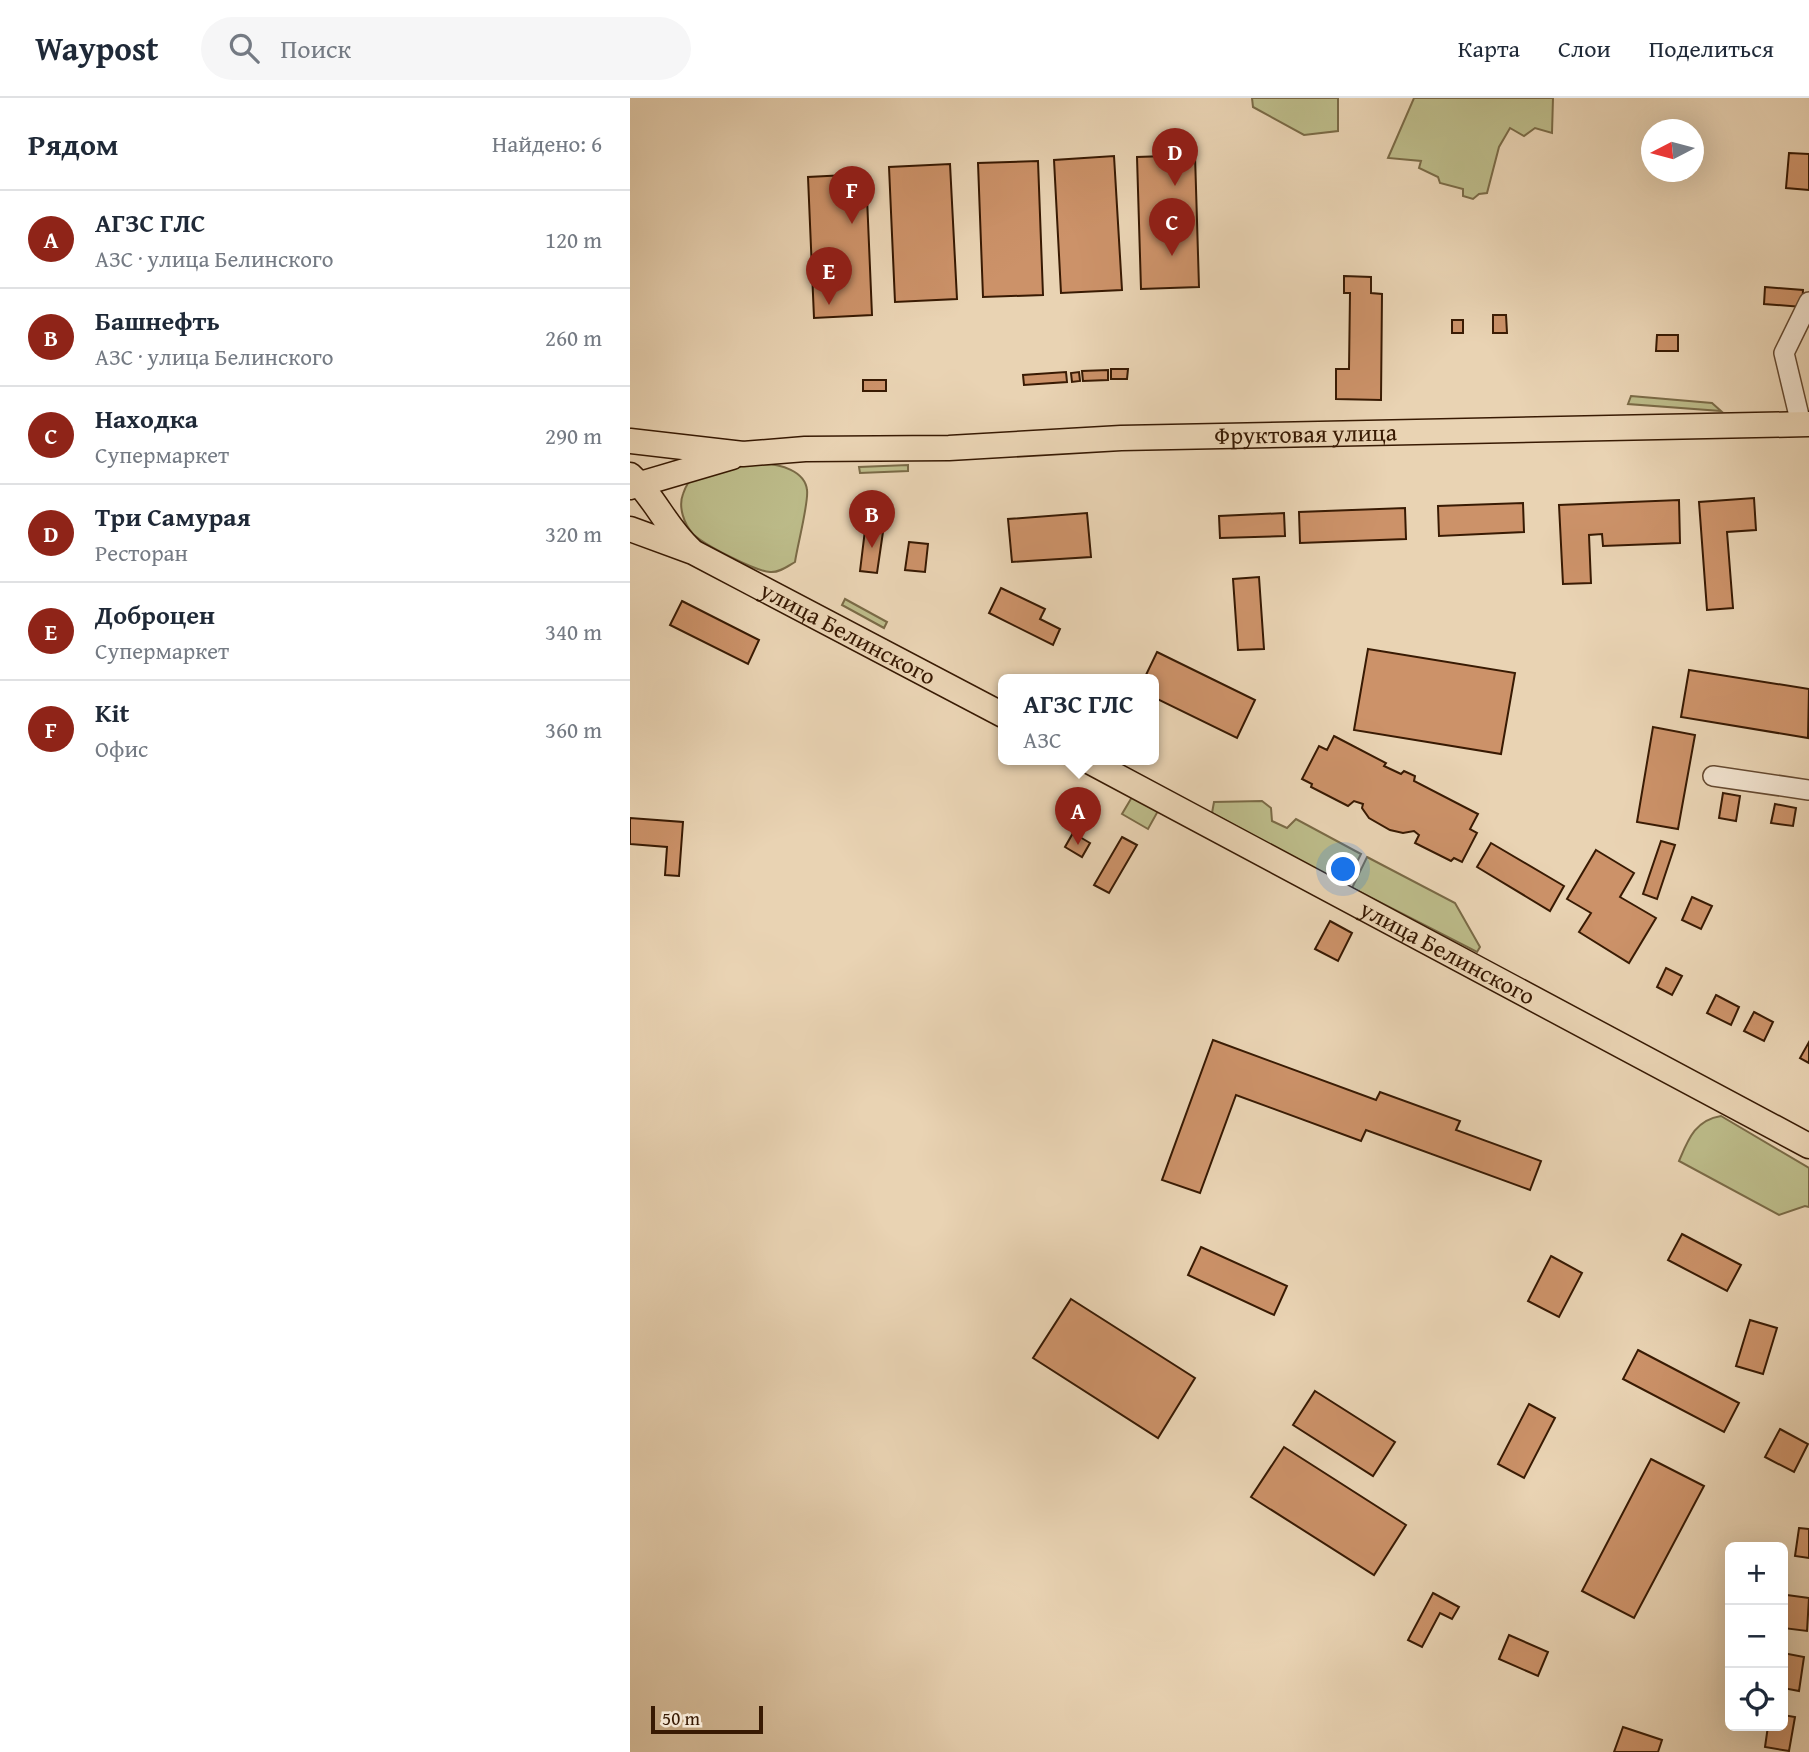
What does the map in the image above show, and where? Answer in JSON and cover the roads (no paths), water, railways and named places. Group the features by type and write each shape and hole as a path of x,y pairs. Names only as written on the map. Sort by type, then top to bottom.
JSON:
{"main road":[{"name":"Фруктовая улица","path":"743,454 805,450 948,448 1121,438 1805,424"},
{"path":"630,441 743,454"},
{"path":"633,481 691,469 743,454"},
{"path":"685,545 669,515 668,503 676,482 691,469"},
{"name":"улица Белинского","path":"633,481 685,545"},
{"name":"улица Белинского","path":"630,529 685,545 998,712"},
{"name":"улица Белинского","path":"1097,765 1809,1146"}],"street":[{"path":"1805,424 1784,353 1809,302"},
{"path":"1713,776 1809,790"}],"place":[{"name":"Три Самурая","path":"1175,186"},
{"name":"Kit","path":"852,224"},
{"name":"Находка","path":"1172,256"},
{"name":"Доброцен","path":"829,305"},
{"name":"Башнефть","path":"872,548"},
{"name":"АГЗС ГЛС","path":"1078,845"}]}
